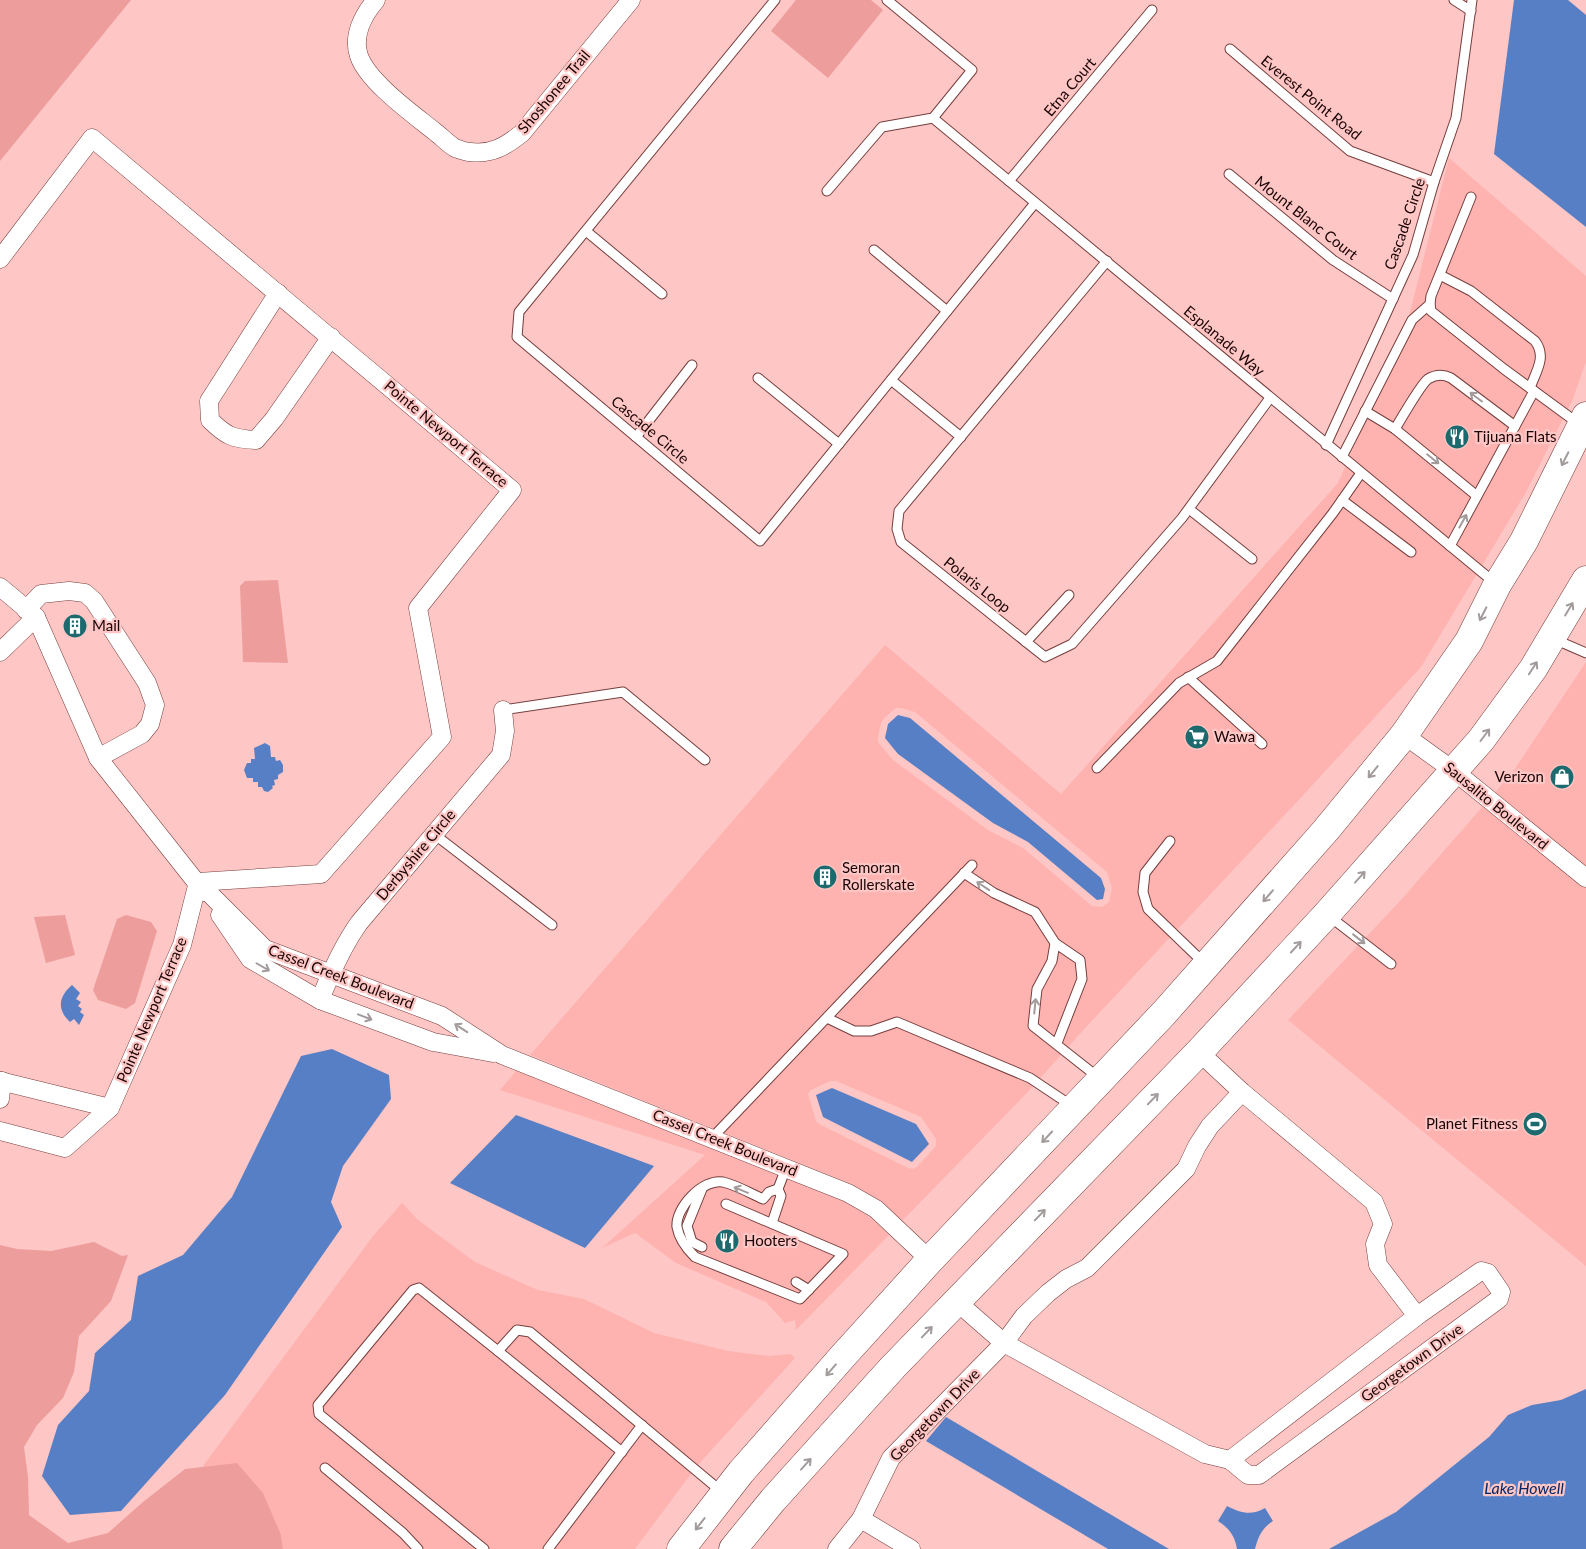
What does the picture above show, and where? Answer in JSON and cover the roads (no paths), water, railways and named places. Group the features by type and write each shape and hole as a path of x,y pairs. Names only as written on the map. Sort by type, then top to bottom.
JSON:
{"main road":[{"path":"681,1549 741,1472 843,1356 930,1260 1164,1013 1326,830 1404,735 1469,641 1497,585 1524,541 1585,424"},
{"path":"734,1549 773,1500 893,1367 1199,1052 1327,914 1454,771 1481,740 1533,669 1586,580"}],"street":[{"name":"Shoshonee Trail","path":"376,0 368,9 360,25 357,40 359,56 368,72 412,113 454,147 470,152 491,152 507,145 522,133 631,0"},
{"name":"Pointe Newport Terrace","path":"0,259 92,138 512,490 418,608 442,736 321,874 198,882 182,945 110,1108 65,1148 0,1131"},
{"path":"278,293 209,401 210,420 220,430 237,439 256,440 274,419 331,337"},
{"path":"0,587 31,613 98,758 198,882"},
{"path":"0,652 31,613 41,594 69,591 84,593 94,601 148,683 155,705 150,724 142,734 98,758"},
{"name":"Derbyshire Circle","path":"320,1000 346,941 359,922 500,755 505,731 503,710"},
{"name":"Sausalito Boulevard","path":"1404,735 1454,771 1586,878"},
{"name":"Cassel Creek Boulevard","path":"198,882 265,949 442,1016 502,1055"},
{"name":"Cassel Creek Boulevard","path":"198,882 250,959 320,1000 433,1042 502,1055 848,1193 876,1209 930,1260"},
{"path":"1199,1052 1242,1092 1374,1202 1384,1224 1375,1244 1378,1265 1417,1316"},
{"path":"0,1099 1,1081 110,1108"},
{"name":"Georgetown Drive","path":"837,1549 861,1519 891,1458 1004,1343 1024,1316 1066,1279 1087,1268 1186,1169 1197,1146 1210,1126 1242,1092"},
{"name":"Georgetown Drive","path":"956,1301 1004,1343 1205,1454 1230,1460 1248,1475 1259,1475 1499,1299 1501,1292 1488,1273 1481,1271 1417,1316 1230,1460"},
{"path":"861,1519 911,1549"}],"lane":[{"name":"Cascade Circle","path":"775,0 519,312 517,337 760,540 1035,203"},
{"path":"827,191 882,127 933,118 972,70 888,0"},
{"path":"1454,0 1471,11"},
{"name":"Cascade Circle","path":"1326,445 1413,255 1434,182 1456,118 1472,0"},
{"name":"Etna Court","path":"1009,181 1152,10"},
{"name":"Everest Point Road","path":"1230,50 1350,151 1434,182"},
{"name":"Esplanade Way","path":"933,118 1497,585"},
{"name":"Mount Blanc Court","path":"1229,174 1333,260 1393,298"},
{"path":"1471,197 1440,275 1430,304 1431,311 1532,390 1585,424"},
{"path":"586,231 662,294"},
{"path":"874,250 947,310"},
{"name":"Polaris Loop","path":"1107,261 899,511 896,529 901,542 1045,657 1072,644 1189,509 1270,398"},
{"path":"1440,275 1472,291 1535,341 1541,348 1542,356 1532,390 1515,426 1450,546"},
{"path":"1342,457 1412,320 1430,304"},
{"path":"636,437 692,366"},
{"path":"1395,428 1427,380 1444,375 1451,378 1515,426"},
{"path":"758,378 839,444"},
{"path":"891,380 961,437"},
{"path":"1365,411 1395,428 1477,496"},
{"path":"1097,768 1179,683 1217,661 1361,473"},
{"path":"1342,500 1411,552"},
{"path":"1189,509 1252,559"},
{"path":"1026,642 1070,595"},
{"path":"1551,638 1586,653"},
{"path":"1188,678 1262,744"},
{"path":"503,710 623,692 705,760"},
{"path":"434,834 552,925"},
{"path":"1170,841 1145,873 1143,892 1148,910 1206,965"},
{"path":"712,1138 972,865"},
{"path":"964,873 994,893 1035,912 1055,943 1080,960 1082,979 1057,1043"},
{"path":"1327,914 1391,964"},
{"path":"1055,943 1052,961 1037,989 1033,1026 1101,1079"},
{"path":"827,1018 854,1031 871,1032 896,1022 1030,1078 1074,1108"},
{"path":"772,1223 781,1196 778,1189 786,1168"},
{"path":"726,1204 843,1254 800,1298 695,1257 684,1245 677,1228 679,1213 688,1199 710,1184 722,1182 763,1199 769,1192 778,1189"},
{"path":"702,1188 687,1226 692,1242 702,1247"},
{"path":"796,1282 809,1290"},
{"path":"484,1549 319,1414 318,1405 413,1290 419,1288 622,1452"},
{"path":"498,1351 517,1330 530,1332 724,1493"},
{"path":"548,1549 642,1425"},
{"path":"325,1468 403,1533 418,1549"}],"water":[{"path":"1514,0 1568,0 1586,15 1586,227 1494,154"},
{"path":"898,715 910,718 1101,878 1105,889 1103,899 1097,900 1028,842 993,823 898,754 885,738 888,724"},
{"path":"265,743 270,746 271,757 275,757 276,761 280,760 283,765 283,772 278,775 278,779 274,780 275,785 268,792 264,791 262,787 258,787 258,782 253,782 253,778 247,778 244,770 247,763 251,763 251,759 255,759 254,748"},
{"path":"72,985 80,993 76,999 81,1002 78,1006 82,1009 80,1012 84,1015 79,1025 74,1019 70,1022 61,1008 64,994"},
{"path":"332,1049 389,1075 391,1099 343,1166 331,1202 342,1227 225,1395 121,1511 70,1515 42,1476 58,1425 89,1391 95,1353 131,1320 138,1276 183,1255 232,1197 301,1056"},
{"path":"832,1088 916,1124 929,1144 912,1162 823,1117 816,1095"},
{"path":"516,1115 654,1166 585,1248 450,1183"},
{"name":"Lake Howell","path":"1586,1389 1586,1549 1329,1549 1396,1512 1489,1437 1508,1415 1532,1405 1561,1400"},
{"path":"946,1417 1169,1549 1108,1549 926,1441"},
{"path":"1227,1506 1246,1513 1265,1508 1273,1521 1261,1533 1255,1549 1237,1549 1231,1533 1218,1521"}],"place":[{"name":"Tijuana Flats","path":"1457,437"},
{"name":"Mail","path":"75,626"},
{"name":"Wawa","path":"1197,737"},
{"name":"Verizon","path":"1562,777"},
{"name":"Semoran Rollerskate","path":"825,877"},
{"name":"Planet Fitness","path":"1535,1124"},
{"name":"Hooters","path":"727,1241"}]}
